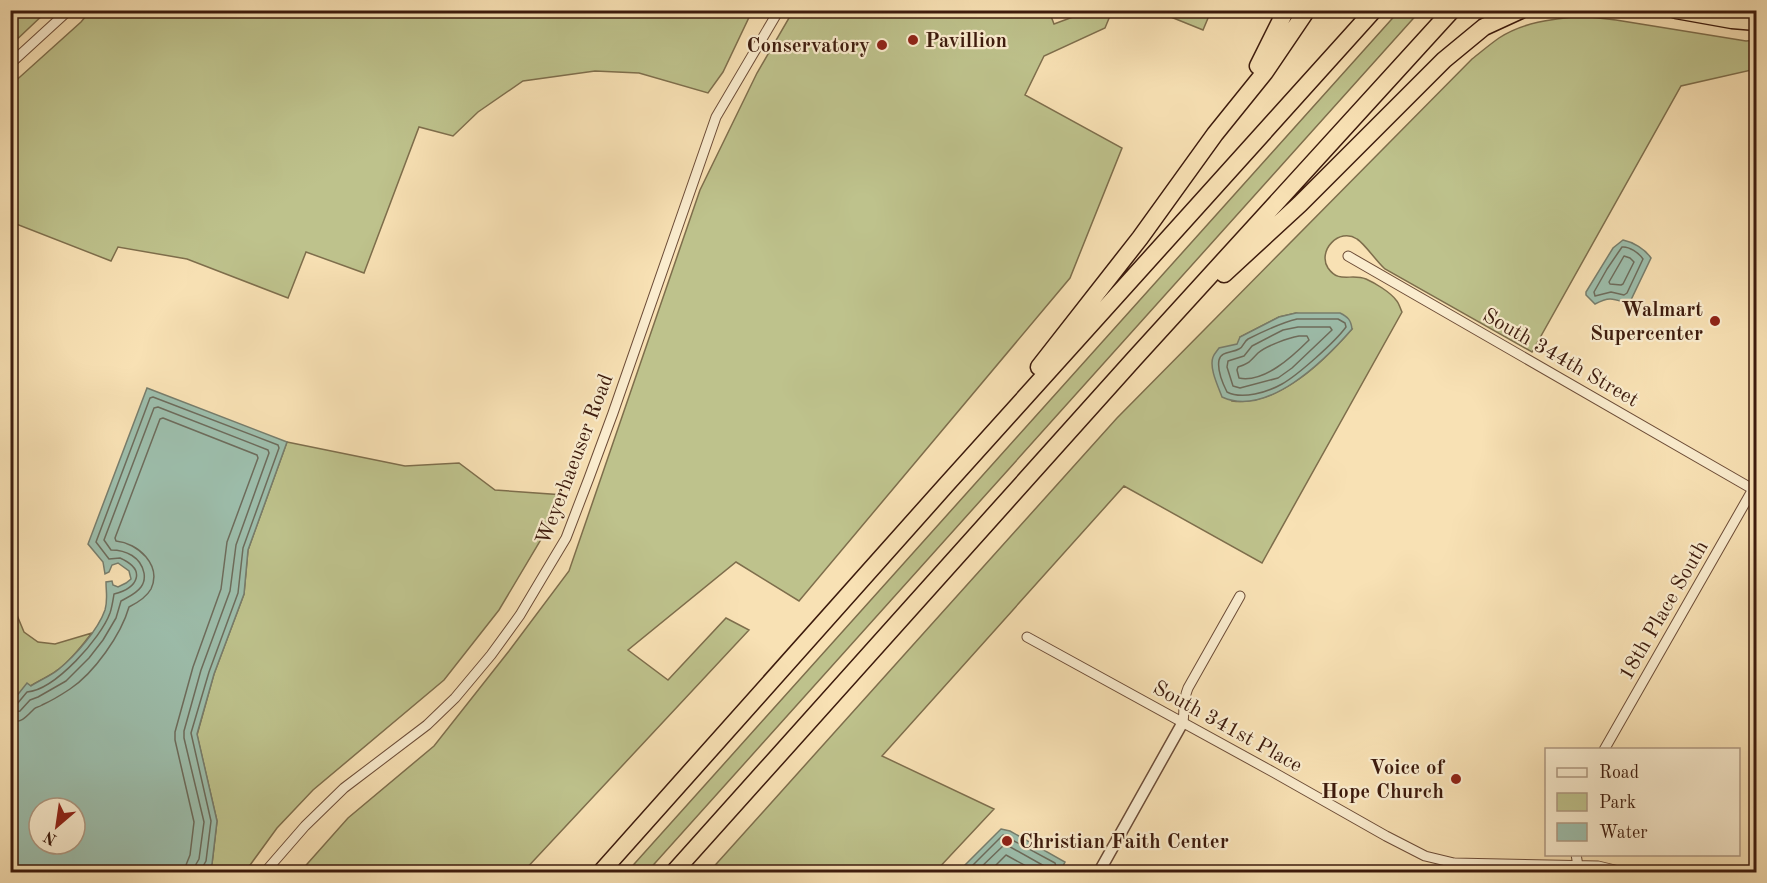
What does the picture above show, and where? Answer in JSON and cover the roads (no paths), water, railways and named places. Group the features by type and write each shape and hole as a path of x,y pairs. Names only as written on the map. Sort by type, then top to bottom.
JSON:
{"highway":[{"path":"1215,134 1264,55 1286,10"},
{"path":"946,485 1140,238 1215,134 1265,72 1307,10"},
{"path":"601,873 946,485 1374,10"},
{"path":"674,873 1134,359 1452,10"},
{"path":"1134,359 1300,204 1444,60 1484,27 1521,10"},
{"path":"1676,10 1756,22"}],"street":[{"path":"10,64 69,10"},
{"name":"Weyerhaeuser Road","path":"265,873 305,826 344,788 419,731 454,698 491,655 520,615 566,538 617,402 716,117 779,10"},
{"name":"South 344th Street","path":"1348,256 1755,490"},
{"name":"18th Place South","path":"1605,748 1755,490"},
{"path":"1099,873 1183,722 1183,704 1188,688 1240,596"},
{"name":"South 341st Place","path":"1028,637 1425,856 1454,863 1578,869 1607,868 1623,873"}],"water":[{"path":"1623,240 1638,246 1651,258 1629,304 1612,299 1595,304 1586,292 1613,248"},
{"path":"1296,313 1340,313 1349,319 1352,329 1311,370 1276,393 1258,400 1239,401 1222,397 1212,366 1213,357 1219,348 1237,344 1240,337 1279,317"},
{"path":"147,388 287,442 248,550 244,594 214,674 197,734 217,821 212,864 206,872 11,872 11,703 27,683 31,686 56,671 85,642 105,610 106,582 112,581 113,585 118,587 131,579 129,571 118,563 112,565 109,572 105,574 103,562 88,544"},
{"path":"1001,829 1010,831 1065,862 1060,872 960,872"}],"place":[{"name":"Pavillion","path":"913,40"},
{"name":"Conservatory","path":"882,45"},
{"name":"Walmart Supercenter","path":"1715,321"},
{"name":"Voice of Hope Church","path":"1456,779"},
{"name":"Christian Faith Center","path":"1007,841"}]}
